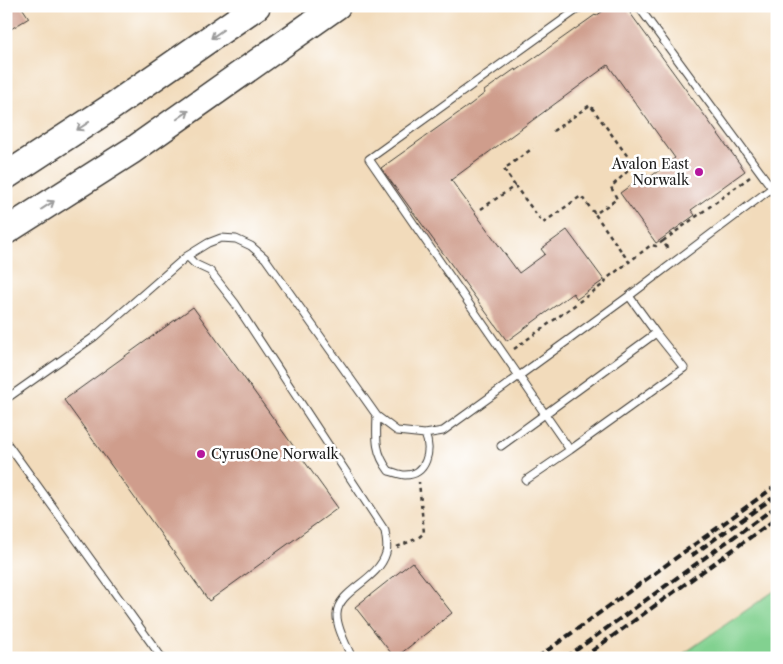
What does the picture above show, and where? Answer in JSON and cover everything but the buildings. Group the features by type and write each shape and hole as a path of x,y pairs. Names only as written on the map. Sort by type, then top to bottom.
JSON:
{"highway":[{"path":"6,176 126,98 257,6"},
{"path":"6,231 133,150 338,6"}],"lane":[{"path":"570,450 369,160 582,6"},
{"path":"6,399 94,337 187,256 208,243 228,238 244,241 259,252 377,416 397,431 424,434 443,431 629,296 772,188 638,6"},
{"path":"187,256 195,264 210,270 235,303 385,530 387,552 378,570 342,599 337,614 342,635 352,658"},
{"path":"526,480 684,368 629,296"},
{"path":"501,446 656,333"},
{"path":"377,416 376,439 380,460 389,471 407,475 420,469 428,455 428,443 424,434"},
{"path":"6,442 162,658"}],"path":[{"path":"553,131 590,105 633,162 633,168 611,186 617,199 595,214"},
{"path":"533,148 504,169 543,224 582,196 629,262"},
{"path":"505,356 605,283 606,279 651,245 656,246 759,171"},
{"path":"481,209 515,186"},
{"path":"663,241 676,261"},
{"path":"387,552 418,538 424,533 419,487 420,469"}],"green space":[{"path":"777,589 777,658 701,658 683,654"}],"railway":[{"path":"537,658 777,485"},
{"path":"691,556 777,495"},
{"path":"565,658 777,506"},
{"path":"582,658 777,518"}],"place":[{"name":"Avalon East Norwalk","path":"699,172"},
{"name":"CyrusOne Norwalk","path":"201,454"}]}
